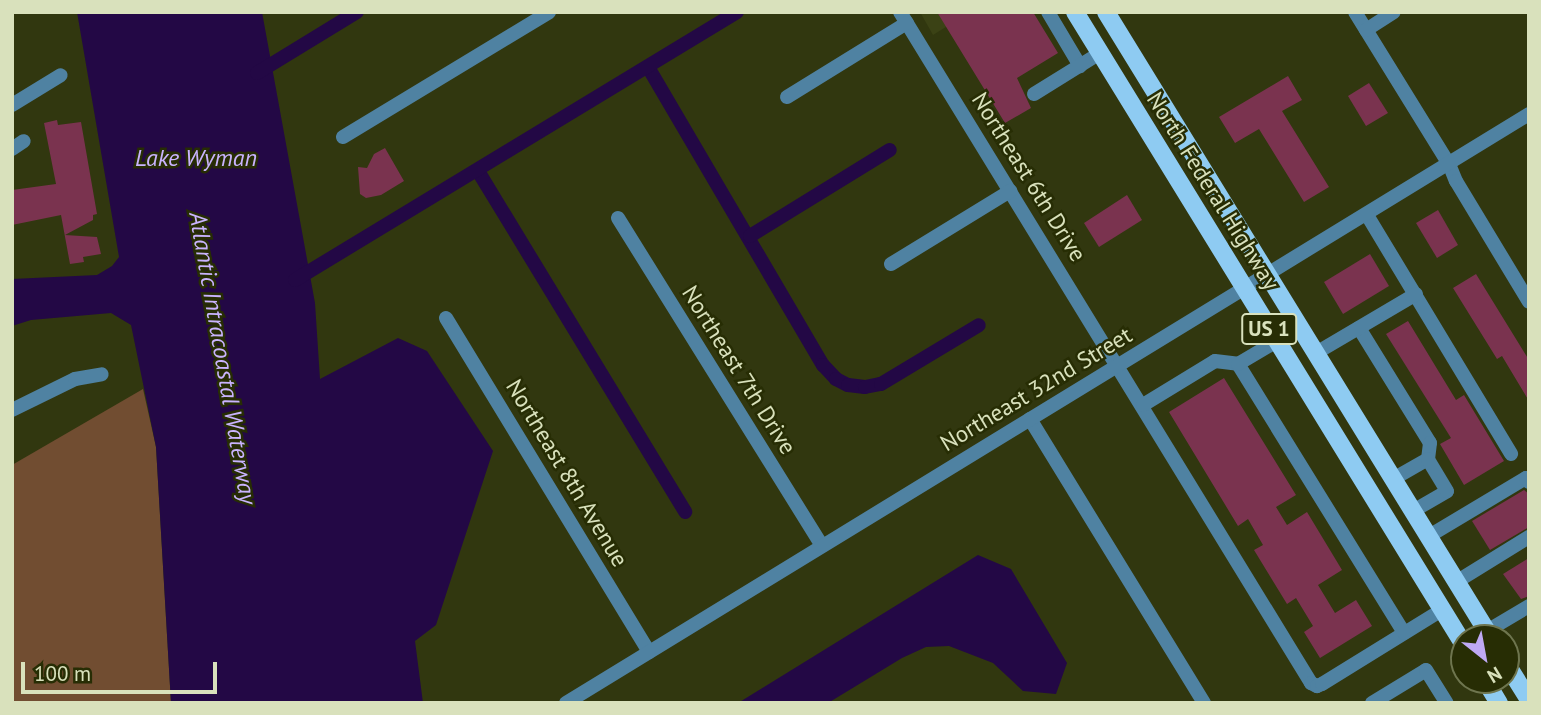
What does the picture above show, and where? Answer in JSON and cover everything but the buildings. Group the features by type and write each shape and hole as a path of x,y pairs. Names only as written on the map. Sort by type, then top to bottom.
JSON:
{"main road":[{"name":"North Federal Highway","path":"1075,12 1451,624"},
{"name":"North Federal Highway","path":"1106,12 1482,624"}],"street":[{"path":"343,137 549,12"},
{"path":"1355,12 1450,164 1456,181 1529,302"},
{"path":"1366,30 1394,12"},
{"path":"1052,14 1080,66"},
{"path":"788,97 904,18"},
{"name":"Northeast 6th Drive","path":"904,18 1311,683 1317,686 1322,684 1404,633"},
{"path":"1034,94 1100,53"},
{"path":"12,105 61,75"},
{"name":"Northeast 32nd Street","path":"566,703 1269,276 1529,114"},
{"path":"891,264 1010,191"},
{"path":"1367,215 1511,454"},
{"name":"Northeast 7th Drive","path":"618,218 822,546"},
{"path":"1316,353 1416,294"},
{"name":"Northeast 8th Avenue","path":"446,318 649,652"},
{"path":"1359,328 1430,443 1427,459 1447,491 1413,511"},
{"path":"1143,405 1215,361 1238,364 1277,341"},
{"path":"1238,364 1404,633 1442,610"},
{"path":"12,410 75,379 102,374"},
{"path":"1030,419 1204,703"},
{"path":"1393,479 1427,459"},
{"path":"1429,536 1527,478 1529,482"},
{"path":"1456,582 1529,537"},
{"path":"1504,624 1529,606"},
{"path":"1372,703 1426,670 1447,703"}],"shaded area":[{"path":"920,12 970,12 933,35"},
{"path":"143,389 156,447 171,703 12,703 12,465"}],"water":[{"path":"77,12 262,12 315,303 320,379 398,338 427,351 493,451 436,625 415,641 423,703 171,703 156,447 131,325 111,313 31,320 12,326 12,279 97,275 112,266 119,257"},
{"path":"978,555 1011,569 1067,663 1056,694 1023,691 993,663 949,646 926,647 902,658 828,703 738,703"}],"waterway":[{"path":"257,73 357,12"},
{"path":"295,280 737,12"},
{"path":"648,67 823,365 836,379 848,385 865,387 881,384 979,325"},
{"path":"750,236 890,150"},
{"path":"478,171 685,512"}],"water label":[{"name":"Lake Wyman","path":"196,158"},
{"name":"Atlantic Intracoastal Waterway","path":"223,358"}]}
